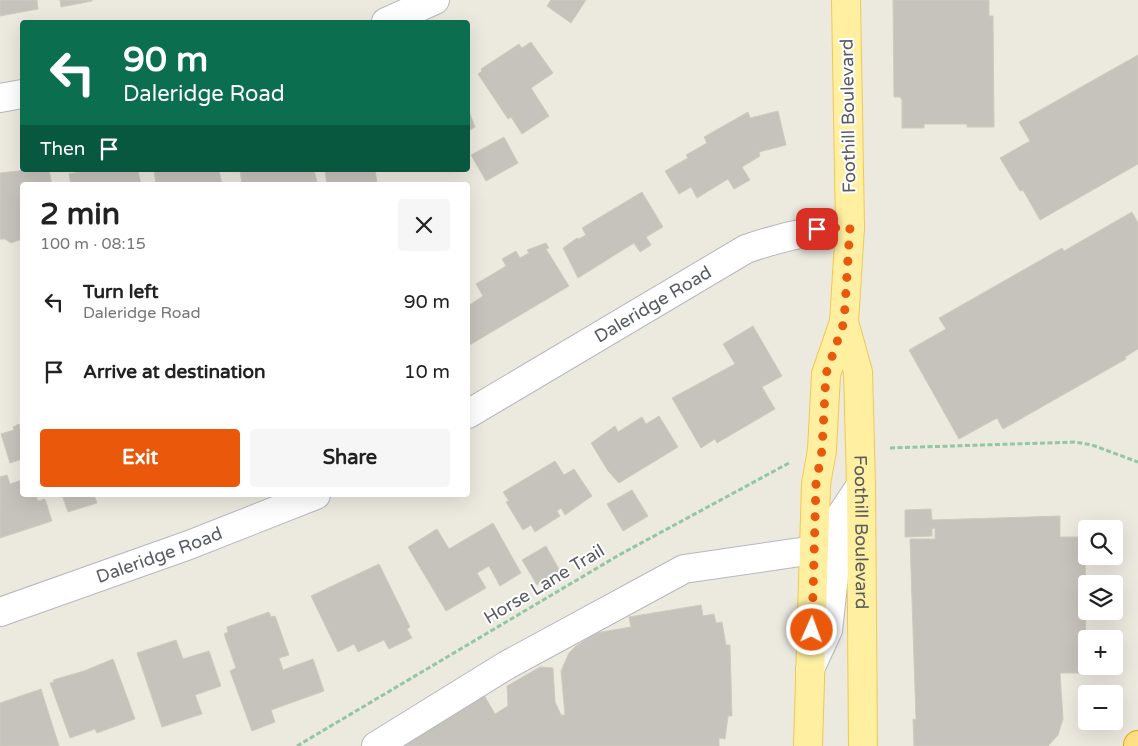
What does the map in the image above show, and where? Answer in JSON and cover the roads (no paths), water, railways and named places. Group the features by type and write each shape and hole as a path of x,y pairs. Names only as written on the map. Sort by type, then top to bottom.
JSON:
{"main road":[{"name":"Foothill Boulevard","path":"808,746 816,484 822,450 826,374 844,322 850,227 846,0"},
{"name":"Foothill Boulevard","path":"844,322 858,372 863,746"}],"street":[{"path":"390,20 435,0"},
{"path":"0,98 20,94"},
{"name":"Daleridge Road","path":"470,413 746,249 783,236 817,229 850,227"},
{"path":"810,669 828,630 841,515 861,485"},
{"name":"Daleridge Road","path":"0,612 198,542 311,497"},
{"path":"376,746 507,665 684,569 814,550"}]}
